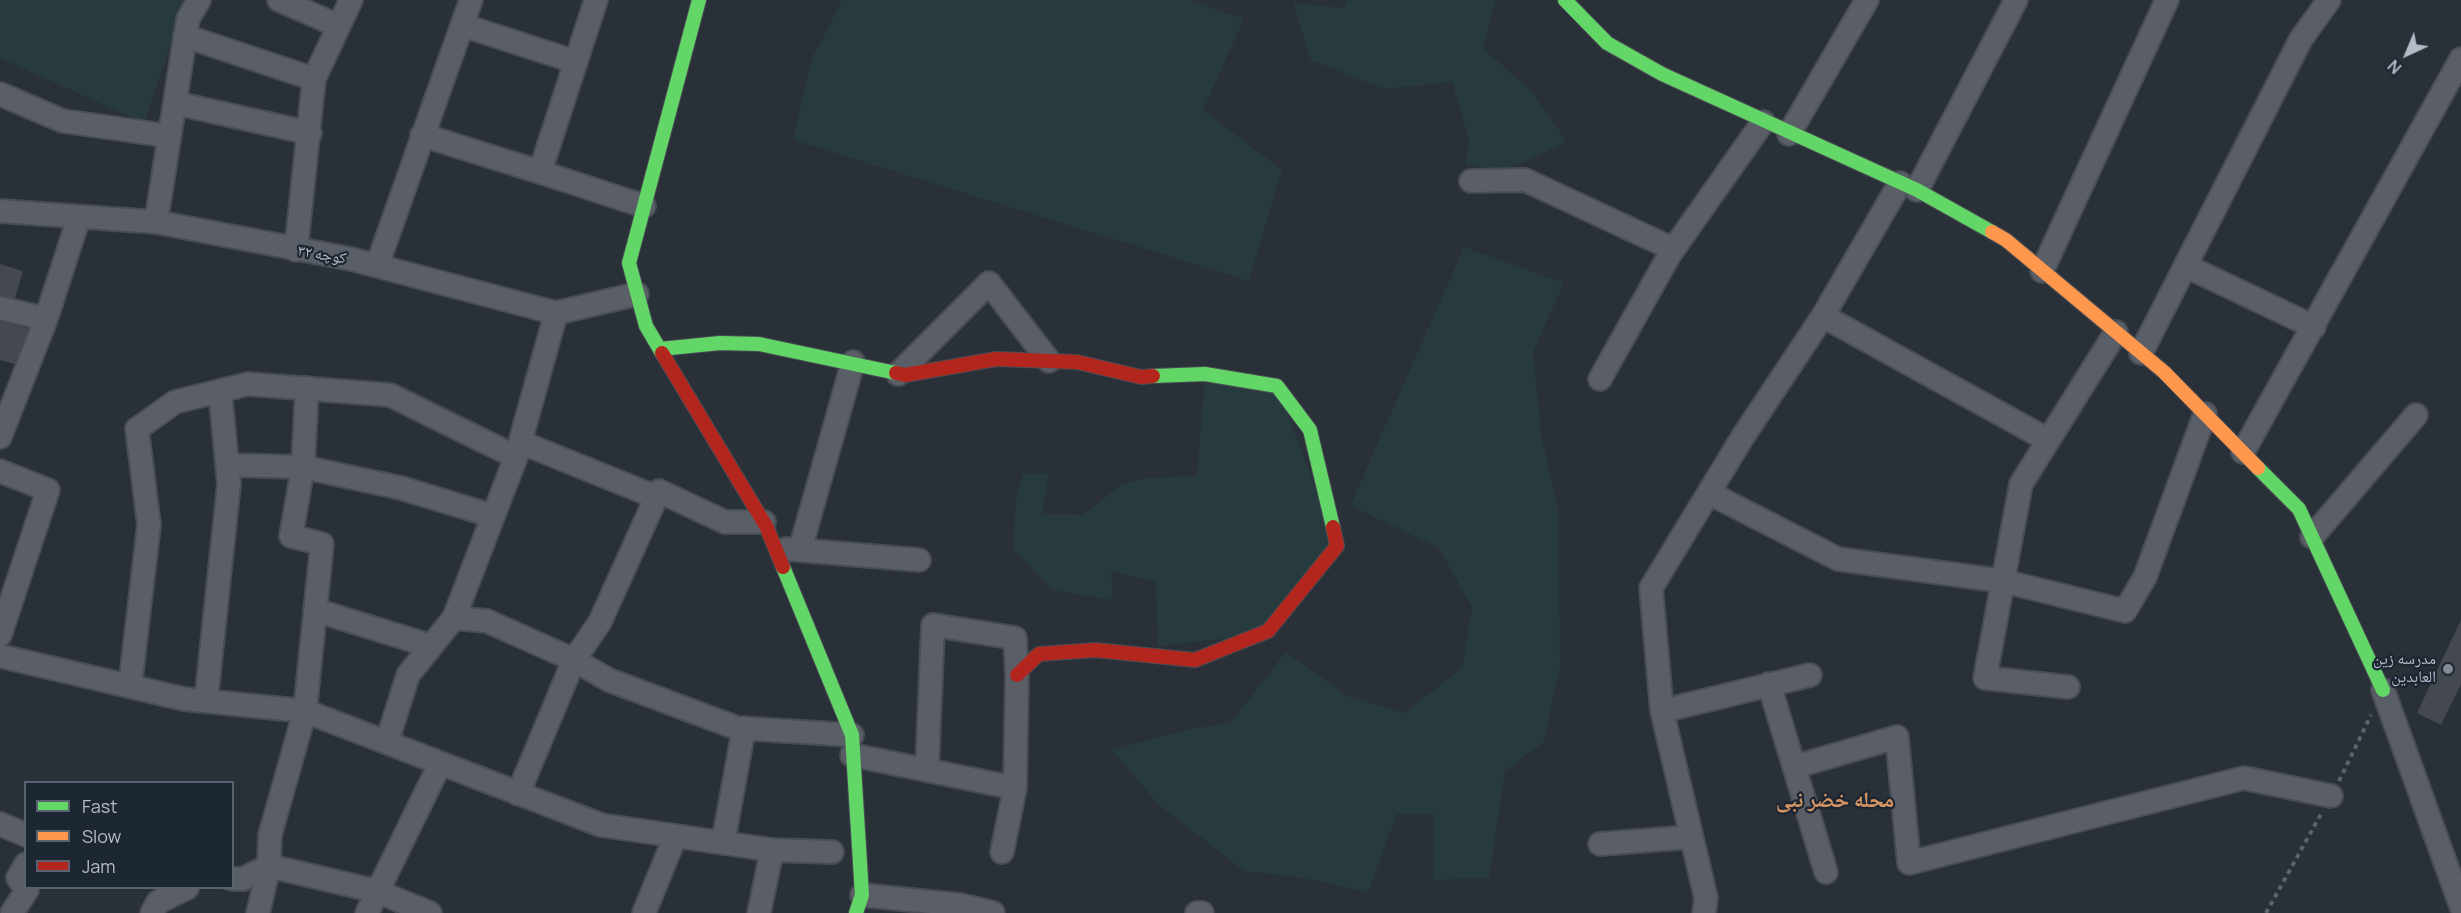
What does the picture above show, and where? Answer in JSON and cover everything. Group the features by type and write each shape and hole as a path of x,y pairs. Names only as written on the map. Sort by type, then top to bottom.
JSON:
{"street":[{"path":"156,222 188,19 199,0"},
{"path":"279,0 339,26"},
{"path":"296,250 315,79 351,0"},
{"path":"377,266 471,0"},
{"path":"540,172 596,0"},
{"path":"699,0 629,263 646,326 764,522 852,745 859,904 960,905 993,913"},
{"path":"1789,134 1867,0"},
{"path":"1704,913 1706,898 1662,711 1651,588 1709,493 1908,187 2016,0"},
{"path":"2043,271 2168,0"},
{"path":"2141,353 2301,39 2328,0"},
{"path":"1567,1 1607,43 1662,74 1908,187 2006,240 2141,353 2243,452 2299,509 2383,690 2461,906"},
{"path":"462,25 576,62"},
{"path":"185,36 315,79"},
{"path":"2243,452 2461,59"},
{"path":"0,94 63,122 170,136"},
{"path":"175,103 310,134"},
{"path":"1600,378 1673,249 1763,122"},
{"path":"422,135 644,206"},
{"path":"1471,181 1525,180 1673,249"},
{"name":"کوچه ۳۲","path":"0,211 156,222 377,266 556,313 638,294"},
{"path":"0,437 46,319 79,217"},
{"path":"2186,266 2314,327"},
{"path":"898,374 989,283 1049,361"},
{"path":"0,308 46,319"},
{"path":"387,742 408,675 454,618 518,449 556,313"},
{"path":"1823,316 2048,440"},
{"path":"2068,687 1985,678 2021,484 2116,332"},
{"path":"660,349 720,343 759,344 854,362 905,375 996,359 1077,362 1141,377 1205,374 1277,386 1310,430 1338,546 1268,631 1195,660 1095,650 1039,654 1017,675"},
{"path":"800,550 854,362"},
{"path":"130,686 148,525 137,429 175,402 248,384 390,395 518,449 656,497"},
{"path":"258,913 269,866 270,835 305,711 322,544 291,536 303,467 306,388"},
{"path":"206,701 230,484 220,391"},
{"path":"1709,493 1838,559 2003,581 2125,611 2145,577 2205,414"},
{"path":"2312,537 2416,415"},
{"path":"227,465 303,467 401,488 493,516"},
{"path":"0,471 48,490 0,635"},
{"path":"518,794 574,660 600,622 659,491 725,522 764,522"},
{"path":"776,548 919,560"},
{"path":"315,610 431,646"},
{"path":"454,618 488,621 574,660 609,680 737,728 852,745 927,770 1015,788"},
{"path":"927,770 933,625 1015,638 1017,675 1015,788 1002,852"},
{"path":"0,656 206,701 305,711 601,825 772,850 832,852"},
{"path":"1662,711 1810,675"},
{"path":"1769,684 1826,872"},
{"path":"723,843 744,728"},
{"path":"1794,767 1897,737 1910,863 2244,777 2331,796"},
{"path":"367,913 440,764"},
{"path":"0,824 24,835"},
{"path":"644,913 675,837"},
{"path":"1600,843 1691,837"},
{"path":"759,913 772,850"},
{"path":"234,879 243,879 269,866 376,891 430,913"},
{"path":"24,868 18,879 24,886"},
{"path":"12,913 26,889"},
{"path":"152,913 158,902 185,889"},
{"path":"1197,913 1202,913"}],"green space":[{"path":"0,0 186,0 144,123 0,58"},
{"path":"842,0 1189,0 1244,19 1203,110 1282,170 1249,281 793,140 811,60"},
{"path":"1348,0 1496,0 1483,48 1533,93 1567,142 1506,170 1465,165 1469,139 1452,82 1384,89 1311,60 1293,3 1344,8"},
{"path":"1464,247 1564,283 1533,352 1541,434 1558,509 1560,666 1544,742 1505,771 1489,878 1433,880 1434,814 1397,814 1368,892 1303,878 1244,871 1159,805 1112,750 1189,729 1230,723 1286,652 1347,696 1404,713 1462,668 1472,607 1438,547 1350,506"},
{"path":"1205,374 1277,386 1337,546 1257,635 1158,646 1156,582 1111,571 1113,600 1052,590 1013,549 1016,500 1023,474 1049,473 1042,514 1083,515 1122,484 1146,478 1197,476"}],"building":[{"path":"0,264 23,271 13,305 0,301"},
{"path":"0,320 29,329 18,365 0,360"},
{"path":"2461,620 2461,684 2441,725 2417,713"}],"traffic: fast":[{"path":"662,353 646,326 629,263 699,0"},
{"path":"1565,0 1607,43 1662,74 1917,190 1992,232"},
{"path":"660,349 720,343 759,344 896,373"},
{"path":"1153,376 1205,374 1277,386 1310,430 1333,527"},
{"path":"2258,468 2299,509 2383,690"},
{"path":"783,567 852,735 862,895 856,913"}],"traffic: slow":[{"path":"1992,232 2006,240 2164,372 2258,468"}],"traffic: jam":[{"path":"662,353 766,526 783,567"},
{"path":"896,373 905,375 996,359 1077,362 1141,377 1153,376"},
{"path":"1017,675 1039,654 1095,650 1195,660 1268,631 1337,546 1333,527"}],"place":[{"name":"مدرسه زین العابدین","path":"2448,669"}],"district":[{"name":"محله خضر نبی","path":"1835,801"}]}
